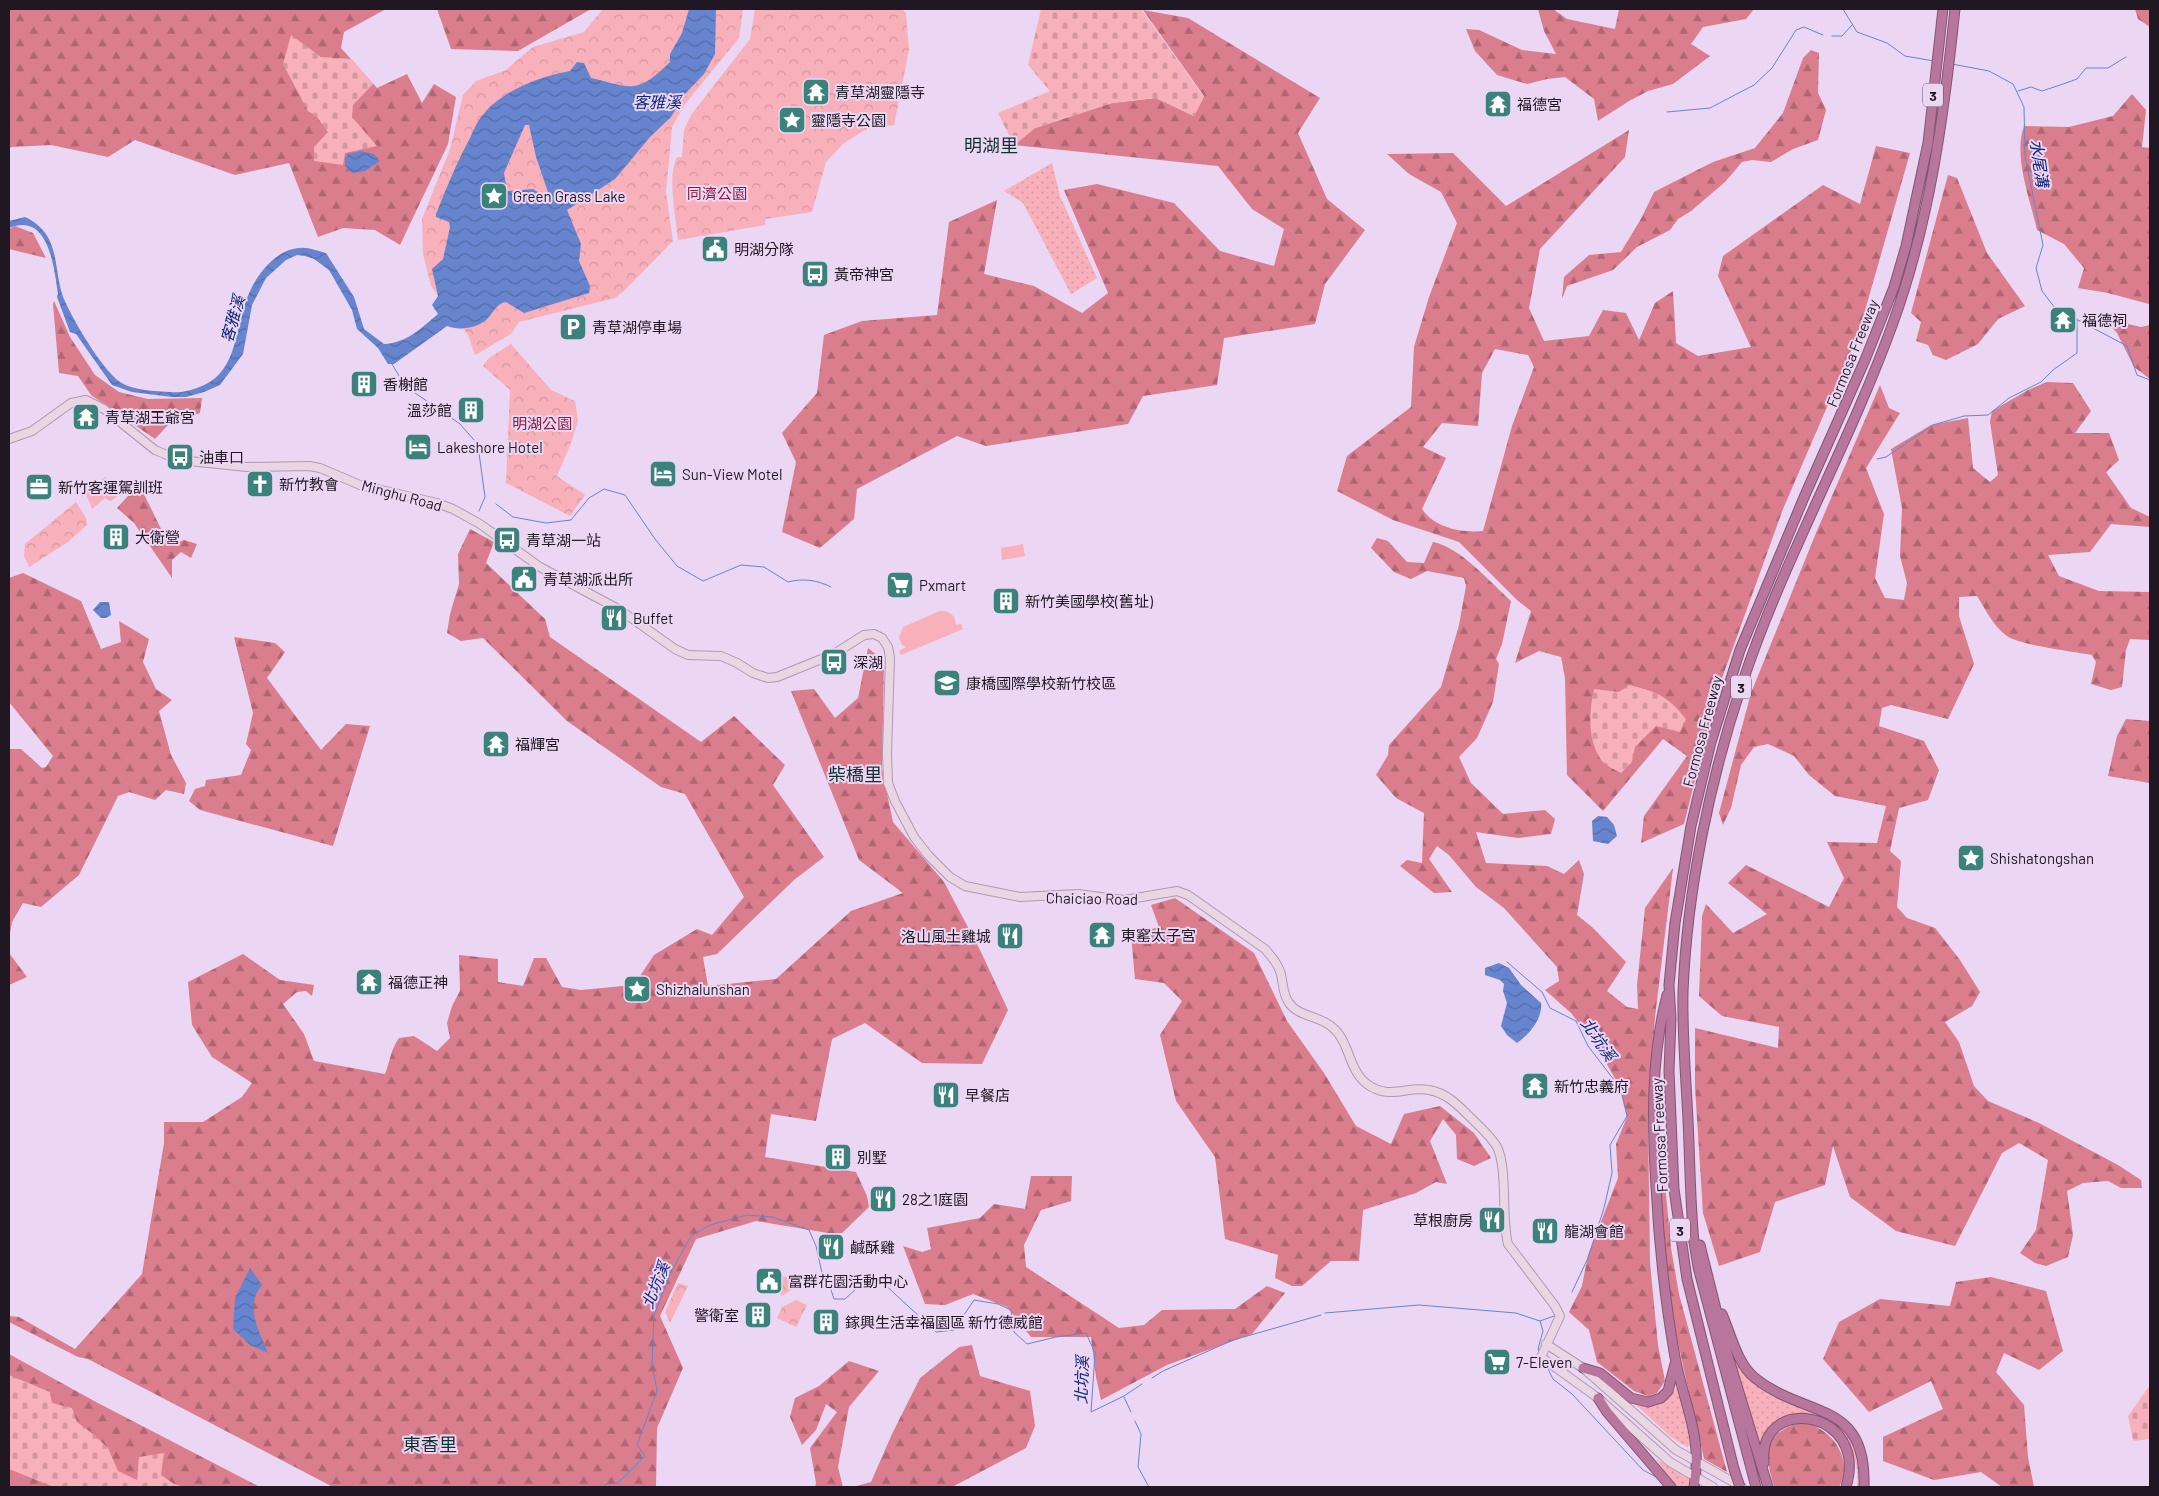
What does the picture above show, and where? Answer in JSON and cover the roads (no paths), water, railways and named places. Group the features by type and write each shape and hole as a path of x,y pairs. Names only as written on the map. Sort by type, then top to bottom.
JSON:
{"highway":[{"name":"Formosa Freeway","path":"1742,1487 1734,1469 1687,1279 1676,1198 1670,1080 1671,1019 1669,985 1675,923 1691,826 1725,693 1761,596 1880,324 1906,246 1928,143 1943,9"},
{"name":"Formosa Freeway","path":"1756,1487 1698,1267 1692,1226 1683,996 1686,945 1709,804 1723,746 1742,683 1763,624 1872,378 1913,264 1933,178 1955,9"},
{"path":"1669,985 1660,1020 1656,1056 1653,1133 1660,1246 1676,1359 1696,1443 1698,1464 1694,1483"},
{"path":"1692,1226 1699,1241 1728,1353 1767,1485"},
{"path":"1713,1296 1738,1352 1755,1378 1783,1394 1825,1411 1848,1428 1862,1454 1864,1487"},
{"path":"1584,1368 1600,1374 1631,1398 1648,1402 1659,1399 1668,1391 1673,1378 1676,1359"},
{"path":"1598,1398 1607,1412 1668,1483"},
{"path":"1767,1485 1764,1461 1765,1446 1769,1436 1780,1424 1802,1418 1818,1420 1836,1431 1844,1443 1854,1467 1853,1487"},
{"path":"1844,1443 1850,1468 1846,1487"}],"main road":[{"name":"Minghu Road","path":"9,439 32,432 71,403 81,400 90,401 104,409 155,450 179,460 247,467 309,466 320,468 360,485 437,503 453,509 480,524 543,569 620,610"},
{"name":"Chaiciao Road","path":"620,610 675,649 700,656 721,656 737,663 752,673 768,678 777,677 812,664 834,654 864,635 874,634 882,638 888,647 890,658 888,783 902,816 914,837 928,855 950,876 965,886 1003,895 1033,898 1078,894 1124,900 1177,891 1201,903 1266,949 1274,959 1290,1004 1300,1012 1331,1026 1340,1036 1358,1074 1366,1083 1377,1090 1393,1093 1427,1089 1443,1093 1464,1111 1496,1146 1501,1158 1504,1232 1508,1244 1555,1306 1560,1316 1541,1357 1598,1398"},
{"path":"1546,1344 1584,1368 1676,1450 1742,1487"},
{"path":"1598,1398 1694,1483 1713,1487"}],"water":[{"name":"Green Grass Lake","path":"689,9 716,9 715,54 704,74 685,94 671,117 650,137 615,179 567,210 581,244 579,261 590,286 589,293 524,313 506,302 502,303 482,323 473,327 462,328 447,326 394,364 388,364 378,348 357,329 352,310 329,270 314,259 297,255 286,260 266,278 252,305 243,354 220,385 186,397 172,397 132,392 112,385 76,334 70,332 57,297 51,257 41,235 33,227 22,225 9,228 9,221 25,217 44,232 50,241 56,260 62,294 79,327 104,366 113,376 120,382 138,389 184,392 210,382 219,374 232,353 248,295 258,276 281,254 300,248 326,253 354,297 364,329 384,344 400,341 413,334 438,314 432,305 438,296 432,269 443,259 450,227 449,222 436,217 436,214 455,167 480,119 490,107 499,99 522,86 570,71 577,62 584,63 591,78 625,86 641,84 649,80 670,62 670,54 682,33","holes":["525,125 529,125 536,157 549,195 547,198 533,189 507,191 504,173"]},
{"path":"360,151 374,154 380,161 365,171 353,173 345,166 345,157 348,154"},
{"path":"100,602 109,602 111,615 106,618 101,618 93,610"},
{"path":"1598,816 1607,817 1614,825 1617,836 1608,844 1593,841 1592,821"},
{"path":"1499,963 1509,968 1521,985 1541,1003 1540,1014 1534,1026 1517,1043 1507,1035 1501,1026 1507,1003 1503,991 1504,984 1500,980 1485,975 1485,968"},
{"path":"250,1268 262,1285 254,1301 254,1310 257,1327 268,1353 250,1345 233,1329 235,1298"}],"waterway":[{"name":"水尾溝","path":"1843,9 1857,32 1887,43 1905,56 1934,61"},
{"path":"1832,36 1842,36 1852,25"},
{"path":"1667,112 1710,108 1754,85 1772,68 1796,30 1804,27 1823,35"},
{"path":"2018,91 2031,87 2042,91 2077,79 2086,68 2108,68 2126,57"},
{"name":"水尾溝","path":"1952,64 1989,71 2013,84 2024,107 2025,156 2043,245 2036,268 2042,291 2055,308 2127,346 2137,375 2150,380"},
{"path":"1877,459 1886,457 1933,425 1964,416 1988,415 2009,398 2041,382 2053,370 2077,353 2077,319"},
{"path":"392,364 405,386 460,424 474,440"},
{"path":"479,453 485,497 479,511"},
{"path":"496,504 513,517 546,523 571,520 589,498 604,489 625,495 655,539 677,566 703,581 741,565 764,567 788,582 810,580 831,587"},
{"name":"北坑溪","path":"1507,962 1542,992 1550,1008 1576,1021 1588,1046 1621,1089 1627,1116 1610,1145 1612,1173 1604,1208 1588,1258 1572,1292"},
{"name":"北坑溪","path":"603,1487 606,1484 618,1483 645,1456 637,1445 657,1391 652,1363 654,1315 672,1270 691,1236 710,1225 747,1215 772,1217 809,1230 816,1246 822,1273"},
{"name":"北坑溪","path":"829,1284 834,1299 845,1299 869,1277 881,1281 936,1332 954,1330 974,1300 998,1304 1011,1310 1014,1332 1027,1344 1056,1337 1086,1333 1095,1353 1091,1412 1124,1396 1142,1384"},
{"name":"北坑溪","path":"1325,1313 1419,1305 1516,1313 1540,1321 1554,1316"},
{"name":"北坑溪","path":"1152,1378 1163,1371 1233,1340 1321,1315"},
{"path":"1540,1321 1543,1331 1538,1349 1540,1353"},
{"path":"1546,1365 1553,1379 1572,1394 1643,1470 1658,1478"},
{"path":"1124,1397 1131,1412"},
{"path":"1135,1421 1141,1434 1138,1467 1149,1487"}],"place":[{"name":"青草湖靈隱寺","path":"816,92"},
{"name":"福德宮","path":"1498,104"},
{"name":"靈隱寺公園","path":"792,120"},
{"name":"Green Grass Lake","path":"494,196"},
{"name":"明湖分隊","path":"715,249"},
{"name":"黃帝神宮","path":"815,274"},
{"name":"福德祠","path":"2063,320"},
{"name":"青草湖停車場","path":"573,327"},
{"name":"香榭館","path":"364,384"},
{"name":"溫莎館","path":"471,410"},
{"name":"青草湖王爺宮","path":"86,417"},
{"name":"Lakeshore Hotel","path":"418,447"},
{"name":"油車口","path":"180,457"},
{"name":"Sun-View Motel","path":"663,474"},
{"name":"新竹教會","path":"260,484"},
{"name":"新竹客運駕訓班","path":"39,487"},
{"name":"大衛營","path":"116,537"},
{"name":"青草湖一站","path":"507,540"},
{"name":"青草湖派出所","path":"524,579"},
{"name":"Pxmart","path":"900,585"},
{"name":"新竹美國學校(舊址)","path":"1006,601"},
{"name":"Buffet","path":"614,618"},
{"name":"深湖","path":"834,662"},
{"name":"康橋國際學校新竹校區","path":"947,683"},
{"name":"福輝宮","path":"496,744"},
{"name":"Shishatongshan","path":"1971,858"},
{"name":"東窰太子宮","path":"1102,935"},
{"name":"洛山風土雞城","path":"1010,936"},
{"name":"福德正神","path":"369,982"},
{"name":"Shizhalunshan","path":"637,989"},
{"name":"新竹忠義府","path":"1535,1086"},
{"name":"早餐店","path":"946,1095"},
{"name":"別墅","path":"838,1157"},
{"name":"28之1庭園","path":"883,1199"},
{"name":"草根廚房","path":"1492,1220"},
{"name":"龍湖會館","path":"1545,1231"},
{"name":"鹹酥雞","path":"831,1247"},
{"name":"富群花園活動中心","path":"769,1281"},
{"name":"警衛室","path":"758,1315"},
{"name":"鎵興生活幸福園區 新竹德威館","path":"826,1322"},
{"name":"7-Eleven","path":"1497,1362"}],"district":[{"name":"明湖里","path":"991,145"},
{"name":"柴橋里","path":"855,774"},
{"name":"東香里","path":"430,1444"}],"water label":[{"name":"客雅溪","path":"657,101"},
{"name":"客雅溪","path":"232,319"}],"park label":[{"name":"同濟公園","path":"717,193"},
{"name":"明湖公園","path":"542,423"}]}
